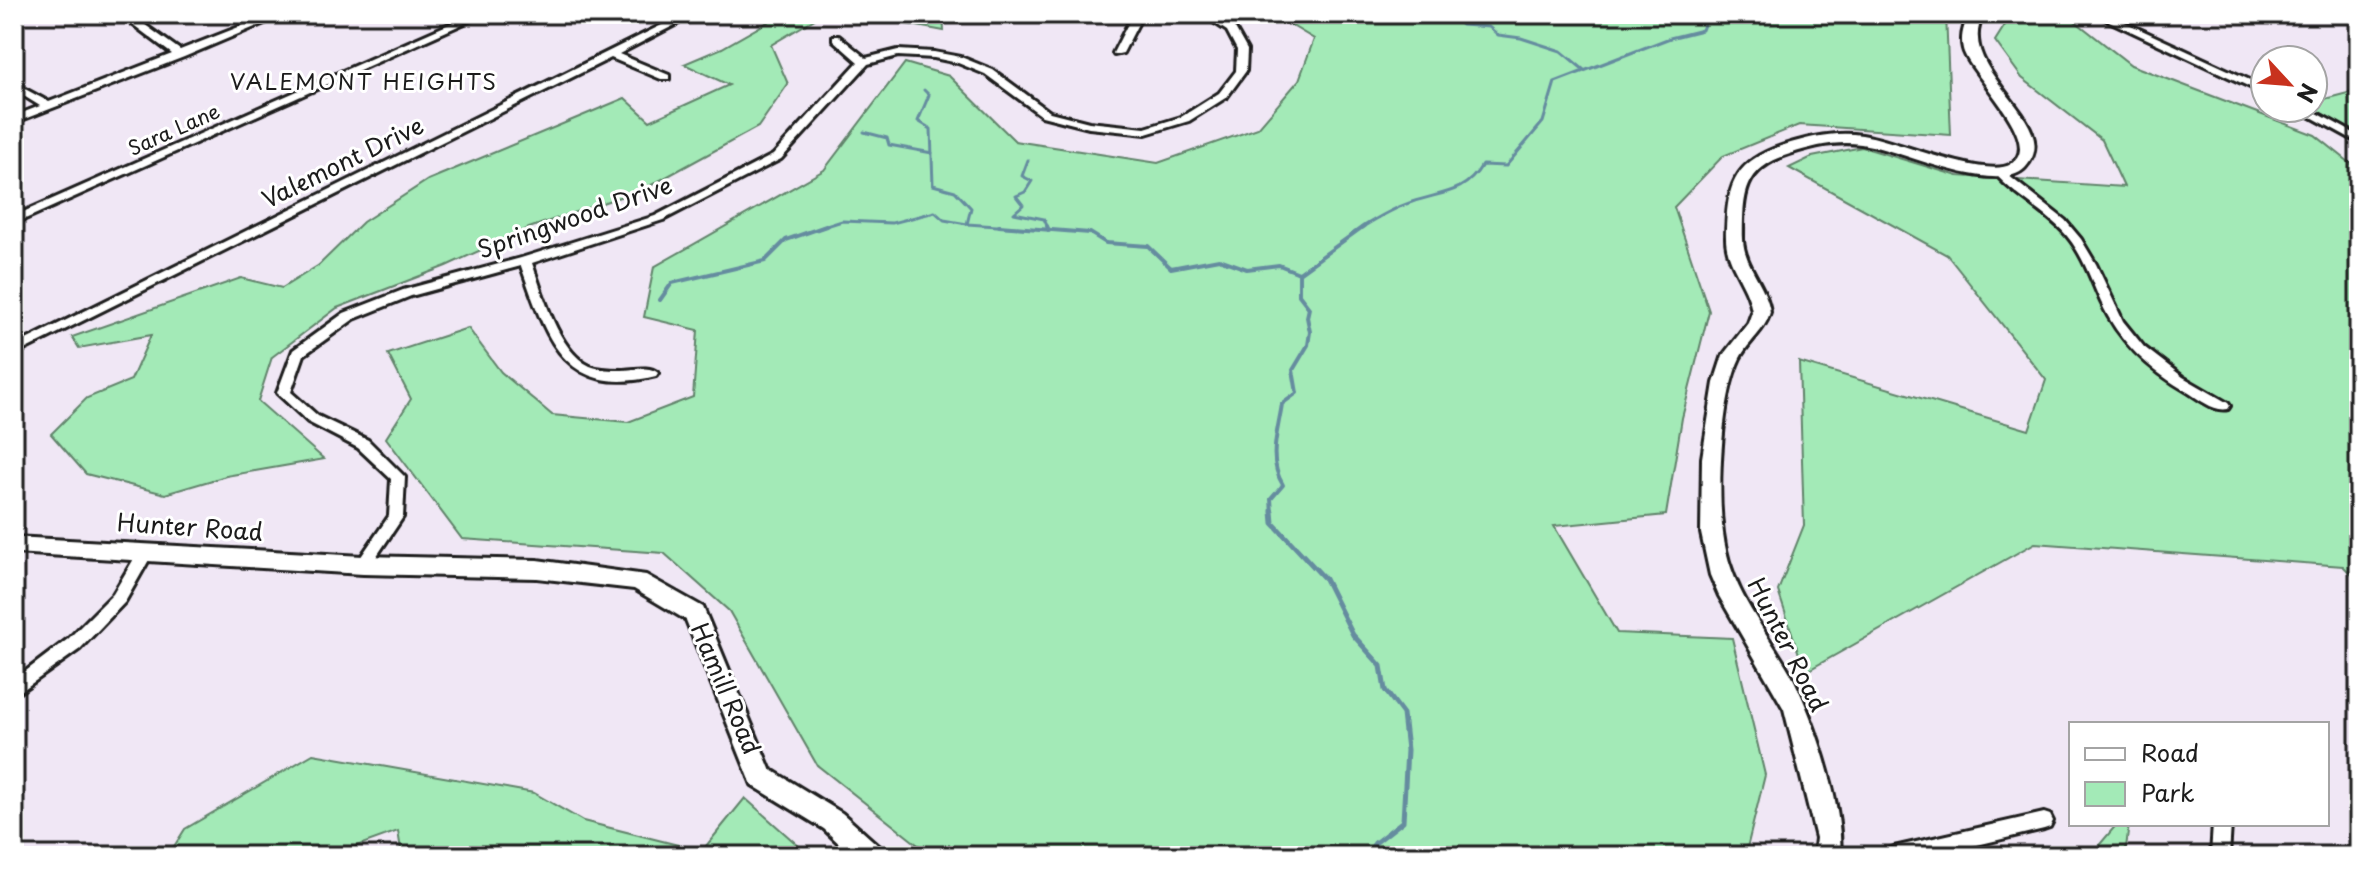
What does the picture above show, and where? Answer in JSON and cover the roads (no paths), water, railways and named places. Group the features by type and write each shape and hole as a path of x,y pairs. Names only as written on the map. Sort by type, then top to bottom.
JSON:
{"street":[{"path":"124,14 180,55"},
{"path":"14,120 281,14"},
{"name":"Sara Lane","path":"14,220 480,14"},
{"name":"Valemont Drive","path":"14,351 691,14"},
{"path":"1118,53 1138,14"},
{"path":"836,38 864,62 898,53 961,60 989,72 1046,114 1089,125 1146,131 1185,119 1223,95 1241,71 1242,50 1231,29 1206,14"},
{"path":"1977,14 1971,24 1970,50 2018,118 2029,147 2027,159 2021,166 1999,171 2013,189 2069,231 2092,266 2118,322 2146,359 2181,384 2223,406"},
{"path":"2099,14 2249,84"},
{"path":"611,54 665,77"},
{"name":"Springwood Drive","path":"363,565 396,517 398,477 363,444 313,419 284,393 298,353 349,316 407,293 525,261 659,218 777,157 864,62"},
{"path":"14,86 48,106"},
{"path":"2329,124 2359,140"},
{"name":"Hunter Road","path":"1827,856 1829,838 1795,707 1733,602 1716,558 1709,517 1716,436 1729,359 1760,317 1762,304 1749,284 1735,245 1737,183 1753,164 1769,156 1815,141 1843,137 1890,145 1964,168 1999,171"},
{"path":"525,261 548,320 565,351 586,370 624,376 651,373"},
{"name":"Hunter Road","path":"18,542 363,565"},
{"path":"14,689 74,644 119,598 146,551"},
{"name":"Hamill Road","path":"363,565 537,569 638,581 695,614 761,777 833,821 871,856"},
{"path":"1894,856 2044,821"},
{"path":"2220,856 2222,826"}],"waterway":[{"path":"1448,14 1462,25 1489,27 1498,35 1521,38 1561,51 1584,70"},
{"path":"1362,227 1405,204 1460,187 1482,165 1506,166 1543,122 1555,82 1670,38 1702,30 1708,14"},
{"path":"1733,14 1738,14"},
{"path":"924,90 929,95 918,121 931,129 932,153"},
{"path":"864,132 887,138 889,145 932,153"},
{"path":"932,153 933,185 955,191 971,208 967,224"},
{"path":"1028,160 1022,176 1032,181 1025,192 1016,196 1023,205 1014,213 1044,219 1048,228"},
{"path":"823,227 842,221 892,223 935,212 944,220 967,224"},
{"path":"967,224 1012,227"},
{"path":"999,226 1012,227"},
{"path":"1047,226 1049,230"},
{"path":"660,300 672,283 765,261 786,240 823,227"},
{"path":"1012,227 1027,228"},
{"path":"1012,227 1049,230"},
{"path":"1299,273 1362,227"},
{"path":"1049,230 1090,233 1106,243 1148,246 1171,268 1219,259 1247,269 1279,265 1299,273"},
{"path":"1272,513 1271,499 1283,485 1275,455 1282,404 1297,393 1293,370 1308,345 1310,332 1309,308 1299,295 1299,273"},
{"path":"1272,511 1273,523 1325,579 1353,635 1381,666 1385,690 1403,714 1407,750 1403,821 1375,843 1366,856"}],"district":[{"name":"VALEMONT HEIGHTS","path":"364,82"}]}
